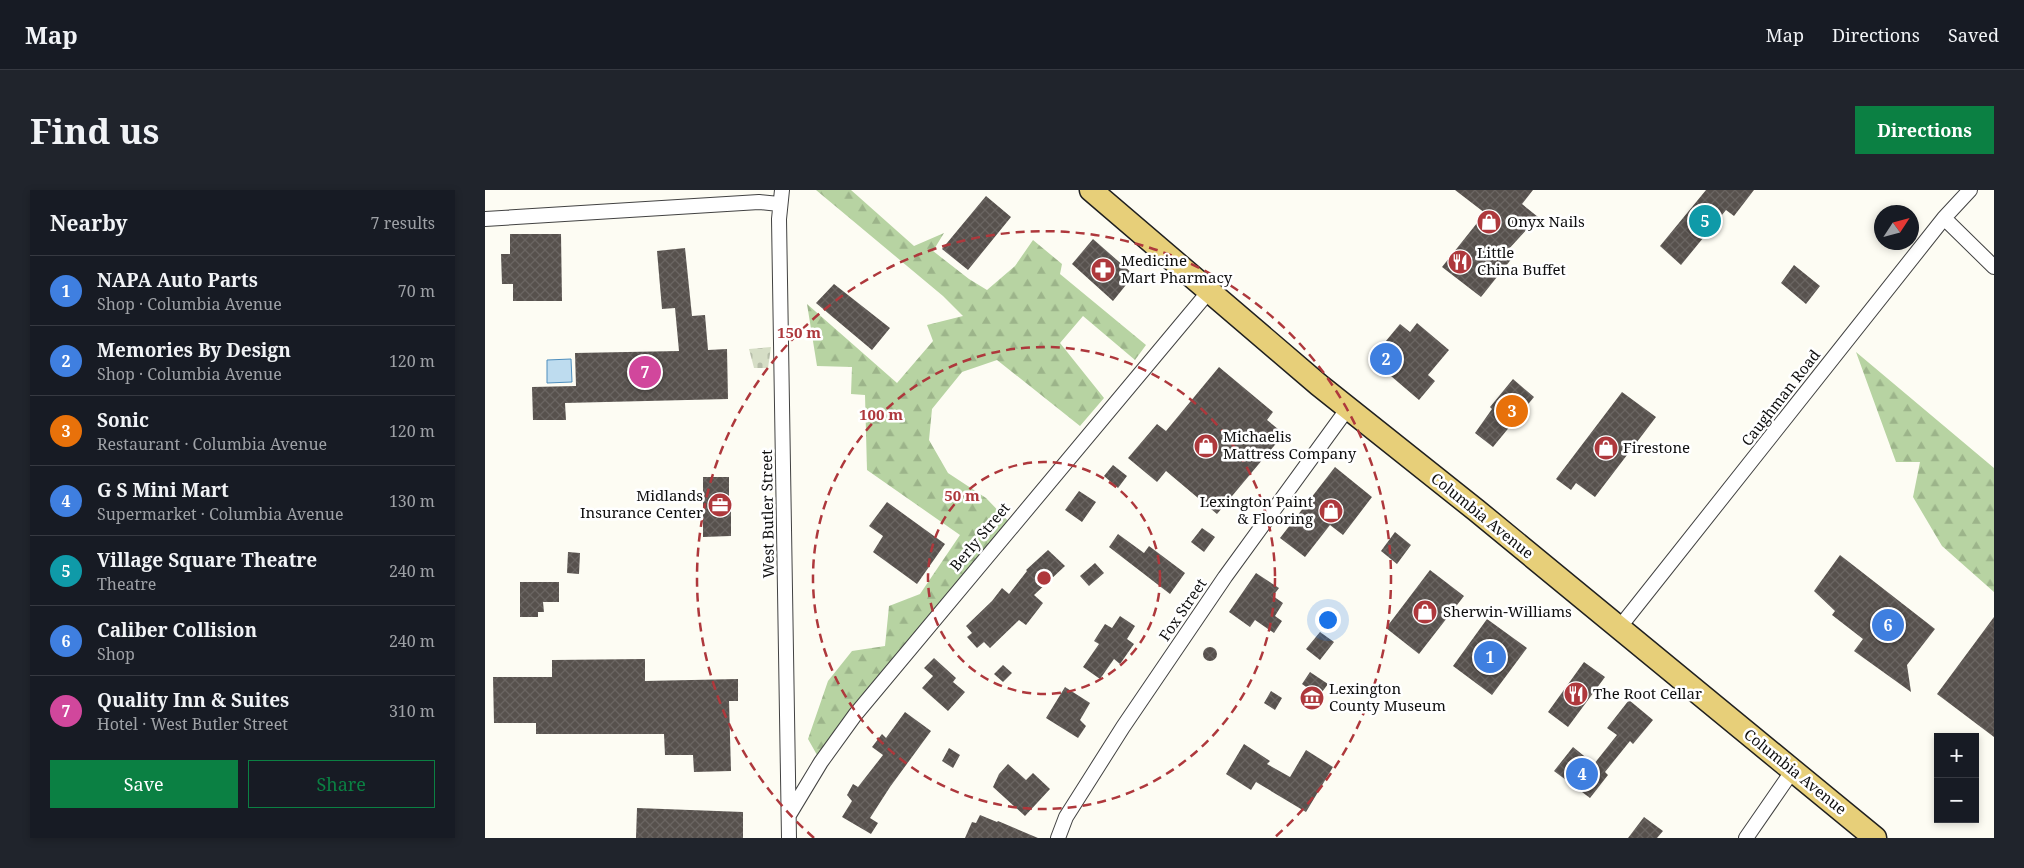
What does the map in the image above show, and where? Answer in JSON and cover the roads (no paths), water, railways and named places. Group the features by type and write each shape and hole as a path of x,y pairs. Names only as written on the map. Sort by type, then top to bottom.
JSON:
{"main road":[{"name":"Columbia Avenue","path":"1091,190 1348,408 1476,510 1875,838"}],"street":[{"name":"Caughman Road","path":"1619,628 1944,218 1969,190"},
{"path":"485,218 759,202 780,197"},
{"name":"West Butler Street","path":"780,197 789,838"},
{"path":"1944,218 1994,267"},
{"name":"Berly Street","path":"789,816 821,762 855,715 1210,290"},
{"name":"Fox Street","path":"1058,838 1066,817 1123,726 1225,577 1348,408"},
{"path":"1746,838 1793,770"}],"water":[{"path":"571,359 572,382 547,383 547,360"}],"place":[{"name":"Village Square Theatre","path":"1705,221"},
{"name":"Onyx Nails","path":"1489,222"},
{"name":"Little China Buffet","path":"1460,262"},
{"name":"Medicine Mart Pharmacy","path":"1103,270"},
{"name":"Memories By Design","path":"1386,359"},
{"name":"Quality Inn & Suites","path":"645,372"},
{"name":"Sonic","path":"1512,411"},
{"name":"Michaelis Mattress Company","path":"1206,446"},
{"name":"Firestone","path":"1606,448"},
{"name":"Midlands Insurance Center","path":"720,505"},
{"name":"Lexington Paint & Flooring","path":"1331,511"},
{"name":"Sherwin-Williams","path":"1425,612"},
{"name":"Caliber Collision","path":"1888,625"},
{"name":"NAPA Auto Parts","path":"1490,657"},
{"name":"The Root Cellar","path":"1576,694"},
{"name":"Lexington County Museum","path":"1312,698"},
{"name":"G S Mini Mart","path":"1582,774"}]}
